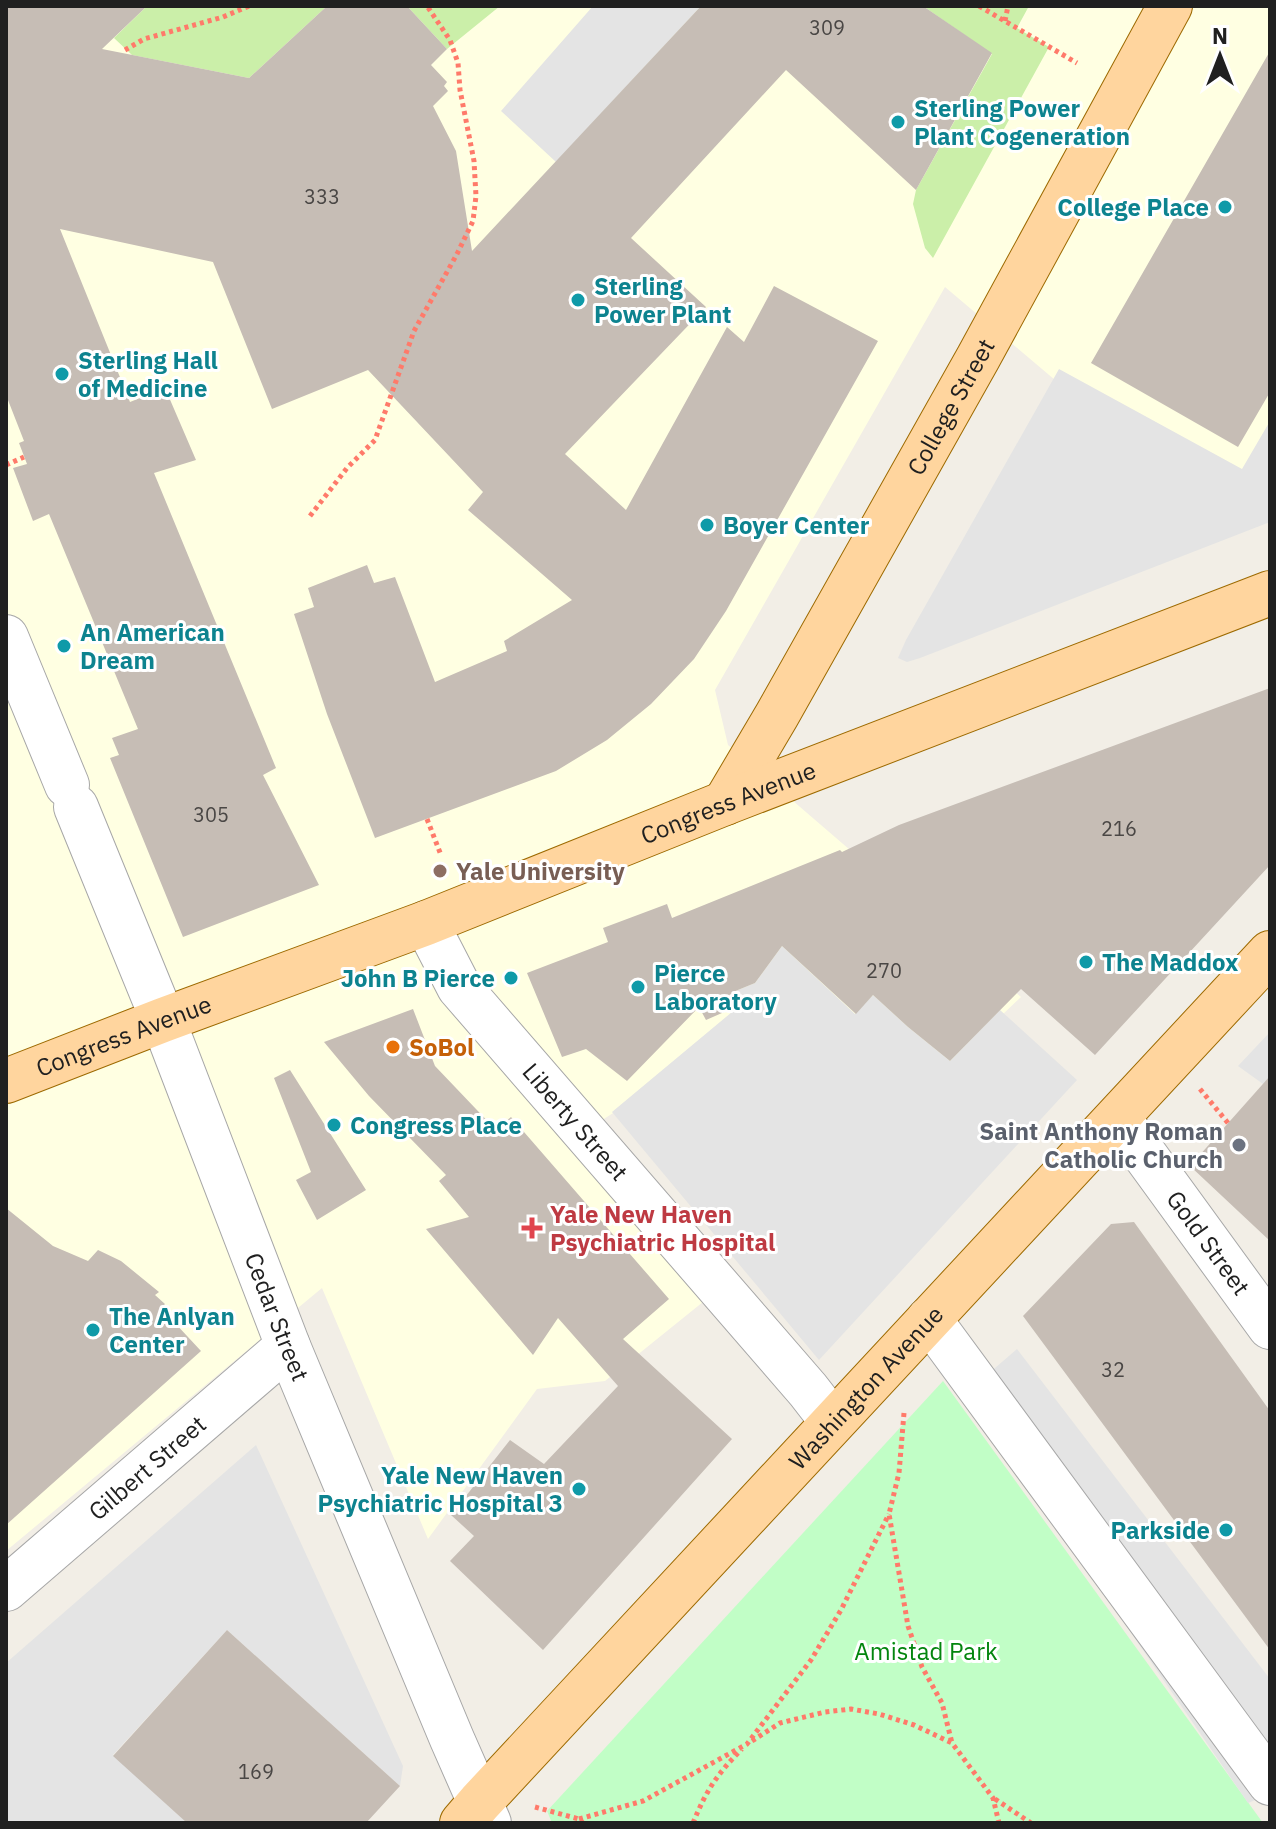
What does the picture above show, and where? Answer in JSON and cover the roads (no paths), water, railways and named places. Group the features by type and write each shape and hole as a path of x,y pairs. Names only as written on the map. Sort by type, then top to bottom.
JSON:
{"main road":[{"name":"College Street","path":"725,803 986,344 1170,6"},
{"name":"Congress Avenue","path":"6,1081 426,923 725,803 1270,593"},
{"name":"Washington Avenue","path":"477,1816 832,1421 1270,953"}],"street":[{"name":"Cedar Street","path":"6,637 163,1020 288,1346 452,1739 477,1816"},
{"name":"Liberty Street","path":"426,923 459,987 832,1421"},
{"name":"Gold Street","path":"1118,1118 1270,1327"},
{"path":"929,1319 1270,1783"},
{"name":"Gilbert Street","path":"6,1589 288,1346"}],"place":[{"name":"Sterling Power Plant Cogeneration","path":"898,122"},
{"name":"College Place","path":"1225,207"},
{"name":"Sterling Power Plant","path":"578,300"},
{"name":"Sterling Hall of Medicine","path":"62,374"},
{"name":"Boyer Center","path":"707,525"},
{"name":"An American Dream","path":"64,646"},
{"name":"Yale University","path":"440,871"},
{"name":"The Maddox","path":"1086,962"},
{"name":"John B Pierce","path":"511,978"},
{"name":"Pierce Laboratory","path":"638,987"},
{"name":"SoBol","path":"393,1047"},
{"name":"Congress Place","path":"334,1125"},
{"name":"Saint Anthony Roman Catholic Church","path":"1239,1145"},
{"name":"Yale New Haven Psychiatric Hospital","path":"532,1228"},
{"name":"The Anlyan Center","path":"93,1330"},
{"name":"Yale New Haven Psychiatric Hospital 3","path":"579,1489"},
{"name":"Parkside","path":"1226,1530"}],"park label":[{"name":"Amistad Park","path":"926,1651"}]}
